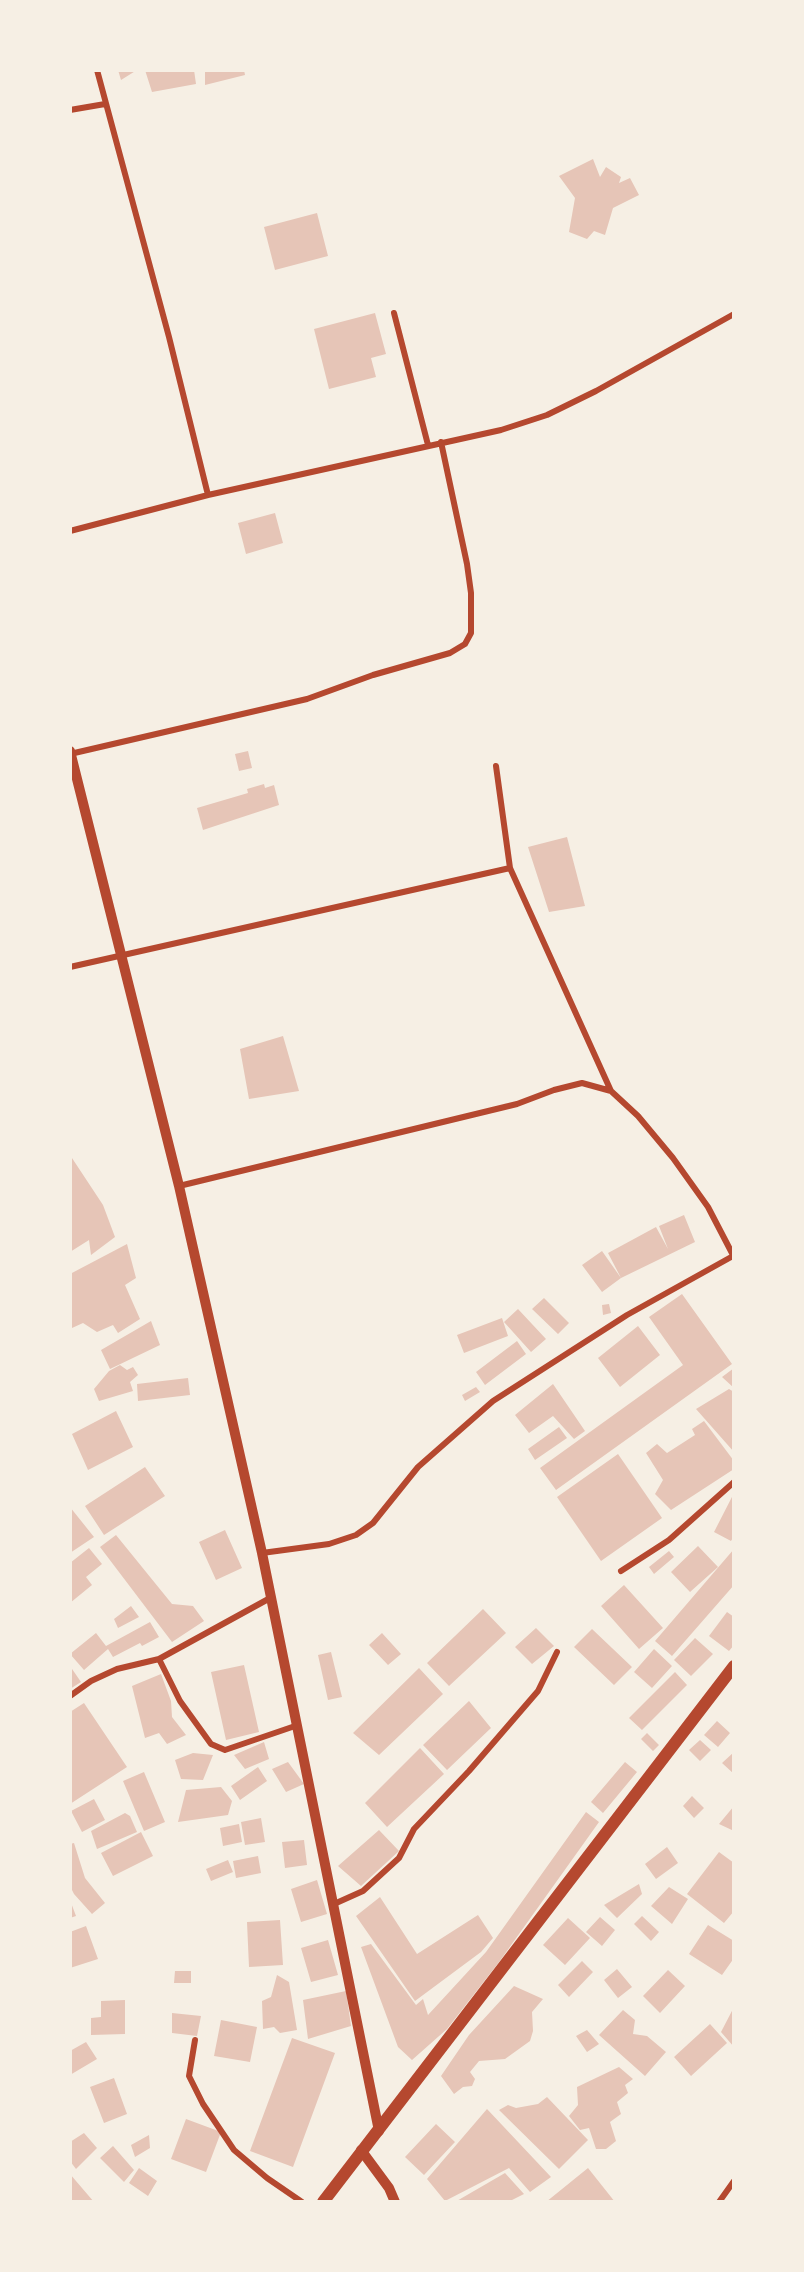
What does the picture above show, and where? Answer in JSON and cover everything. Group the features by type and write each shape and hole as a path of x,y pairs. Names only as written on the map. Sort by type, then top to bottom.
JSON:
{"main road":[{"path":"323,2202 734,1666"}],"street":[{"path":"97,70 169,338 208,495"},
{"path":"70,110 105,104"},
{"path":"394,313 428,445"},
{"path":"70,531 208,495 501,430 547,415 596,391 734,314"},
{"path":"379,2131 272,1597 178,1186 71,753 330,692 373,675 450,653 465,644 471,633 471,593 441,442"},
{"path":"262,1553 329,1544 356,1536 372,1523 418,1467 493,1401 627,1315 733,1257 708,1207 673,1158 638,1116 611,1091 510,868 496,766"},
{"path":"70,967 510,868"},
{"path":"178,1186 517,1104 554,1090 582,1083 611,1091"},
{"path":"621,1571 669,1540 734,1482"},
{"path":"70,1696 91,1681 117,1669 159,1659 272,1597"},
{"path":"334,1904 363,1891 399,1858 414,1829 469,1771 538,1691 558,1652"},
{"path":"159,1659 180,1701 211,1744 225,1750 299,1725"},
{"path":"195,2040 189,2076 203,2104 234,2150 267,2178 302,2202"},
{"path":"361,2150 389,2188 395,2202"},
{"path":"719,2202 734,2181"}],"building":[{"path":"118,70 137,70 121,80"},
{"path":"145,70 194,70 196,84 152,92"},
{"path":"205,70 244,70 245,75 205,85"},
{"path":"593,159 600,177 606,167 621,177 619,183 630,178 639,195 613,208 605,235 594,231 587,239 569,232 575,198 559,176"},
{"path":"317,213 328,256 275,270 264,227"},
{"path":"375,313 386,354 371,358 376,377 329,389 314,329"},
{"path":"275,513 283,543 246,554 238,523"},
{"path":"248,751 252,768 239,771 235,754"},
{"path":"264,784 265,788 274,785 279,805 203,830 197,808 248,793 247,789"},
{"path":"567,837 585,906 549,912 528,847"},
{"path":"283,1036 299,1091 249,1099 240,1049"},
{"path":"70,1155 103,1205 115,1237 91,1255 89,1240 70,1252"},
{"path":"684,1215 695,1242 621,1278 608,1253 656,1227 668,1249 659,1226"},
{"path":"127,1244 136,1278 125,1285 140,1319 118,1333 113,1325 97,1332 83,1323 72,1328 70,1274"},
{"path":"602,1251 621,1278 602,1292 582,1265"},
{"path":"682,1294 732,1364 556,1490 540,1468 683,1365 649,1317"},
{"path":"544,1298 569,1323 558,1334 532,1309"},
{"path":"609,1304 611,1313 603,1315 602,1305"},
{"path":"518,1309 546,1339 531,1352 504,1322"},
{"path":"502,1318 508,1336 464,1353 457,1335"},
{"path":"151,1321 160,1345 110,1369 101,1350"},
{"path":"638,1326 660,1355 620,1387 598,1358"},
{"path":"517,1341 526,1354 485,1385 476,1372"},
{"path":"120,1365 127,1370 133,1367 138,1375 130,1382 133,1391 99,1401 94,1389 109,1371"},
{"path":"734,1368 734,1388 722,1377"},
{"path":"188,1378 190,1395 138,1401 137,1384"},
{"path":"553,1384 585,1431 574,1439 553,1416 529,1433 515,1415"},
{"path":"476,1387 480,1392 465,1401 462,1395"},
{"path":"729,1389 734,1392 734,1452 696,1409"},
{"path":"116,1411 133,1447 88,1470 72,1434"},
{"path":"704,1421 734,1461 734,1469 671,1510 655,1494 663,1480 646,1453 657,1444 667,1453 695,1435 692,1429"},
{"path":"559,1427 567,1438 535,1460 528,1449"},
{"path":"618,1454 662,1518 601,1561 557,1497"},
{"path":"145,1467 165,1496 104,1535 85,1506"},
{"path":"734,1493 734,1536 731,1541 714,1532"},
{"path":"70,1507 94,1537 70,1553"},
{"path":"225,1530 242,1568 216,1580 199,1542"},
{"path":"116,1535 172,1604 193,1606 204,1621 172,1642 100,1547"},
{"path":"698,1546 718,1567 690,1592 671,1572"},
{"path":"89,1548 102,1564 86,1577 92,1585 70,1603 70,1563"},
{"path":"734,1549 734,1585 672,1656 655,1641"},
{"path":"669,1551 674,1557 654,1574 649,1567"},
{"path":"624,1585 663,1628 639,1649 601,1606"},
{"path":"131,1606 139,1617 118,1628 114,1619"},
{"path":"483,1609 506,1633 449,1686 427,1663"},
{"path":"727,1612 734,1617 734,1645 729,1651 709,1636"},
{"path":"150,1622 159,1637 142,1646 140,1643 113,1657 108,1649 84,1670 70,1654 96,1633 106,1646"},
{"path":"536,1628 554,1646 532,1664 515,1647"},
{"path":"592,1629 632,1667 614,1685 574,1647"},
{"path":"382,1633 401,1654 388,1665 369,1645"},
{"path":"695,1638 713,1654 691,1676 674,1660"},
{"path":"654,1649 672,1666 652,1688 634,1672"},
{"path":"331,1652 342,1697 328,1700 318,1655"},
{"path":"244,1665 259,1732 226,1740 211,1672"},
{"path":"70,1666 81,1682 70,1689"},
{"path":"419,1668 443,1694 379,1755 353,1733"},
{"path":"675,1672 687,1685 642,1730 629,1718"},
{"path":"161,1674 171,1701 172,1717 186,1735 167,1744 159,1733 145,1738 132,1686"},
{"path":"469,1701 491,1728 447,1770 423,1745"},
{"path":"84,1703 127,1767 70,1804 70,1712"},
{"path":"717,1721 730,1733 718,1747 704,1735"},
{"path":"647,1733 659,1745 653,1751 641,1739"},
{"path":"700,1740 711,1750 700,1761 689,1750"},
{"path":"264,1742 269,1759 245,1769 234,1755"},
{"path":"420,1748 444,1774 387,1827 365,1803"},
{"path":"734,1752 734,1774 722,1763"},
{"path":"193,1753 213,1755 203,1780 181,1779 175,1760"},
{"path":"288,1762 304,1784 286,1792 272,1769"},
{"path":"625,1762 637,1772 603,1813 591,1802"},
{"path":"258,1767 267,1781 240,1800 231,1786"},
{"path":"144,1772 165,1822 144,1831 123,1781"},
{"path":"221,1787 232,1801 228,1815 178,1822 186,1790"},
{"path":"692,1796 704,1808 694,1818 683,1806"},
{"path":"94,1799 105,1820 82,1832 71,1811"},
{"path":"734,1806 734,1831 719,1824"},
{"path":"586,1812 599,1822 499,1962 447,2029 412,2060 398,2047 361,1947 371,1944 416,2005 423,1999 428,2015 486,1952"},
{"path":"125,1813 130,1816 137,1832 97,1849 91,1831"},
{"path":"261,1818 265,1842 245,1845 241,1822"},
{"path":"239,1824 242,1842 223,1846 220,1828"},
{"path":"379,1830 399,1851 361,1886 338,1866"},
{"path":"141,1832 153,1856 113,1876 101,1853"},
{"path":"304,1840 307,1865 285,1868 282,1842"},
{"path":"74,1843 85,1878 105,1903 92,1914 70,1886 70,1844"},
{"path":"667,1847 678,1863 656,1879 645,1864"},
{"path":"719,1852 734,1863 734,1911 724,1923 687,1894"},
{"path":"258,1856 261,1873 236,1878 233,1861"},
{"path":"228,1860 233,1872 211,1881 206,1869"},
{"path":"317,1880 327,1914 301,1922 291,1889"},
{"path":"639,1884 642,1894 617,1918 604,1905"},
{"path":"669,1887 688,1899 672,1924 651,1906"},
{"path":"380,1897 417,1954 478,1915 493,1938 481,1952 415,2001 356,1916"},
{"path":"70,1900 76,1916 70,1918"},
{"path":"642,1916 659,1932 651,1941 634,1924"},
{"path":"600,1917 615,1930 602,1946 586,1932"},
{"path":"568,1918 590,1938 565,1965 543,1945"},
{"path":"280,1920 283,1965 249,1967 247,1922"},
{"path":"708,1925 734,1941 734,1958 722,1975 689,1954"},
{"path":"86,1926 98,1959 70,1968 70,1932"},
{"path":"328,1940 338,1975 311,1982 301,1948"},
{"path":"582,1961 593,1972 569,1997 558,1985"},
{"path":"617,1969 632,1987 618,1998 604,1980"},
{"path":"668,1970 685,1986 660,2013 643,1996"},
{"path":"175,1971 191,1971 191,1983 174,1983"},
{"path":"277,1975 289,1982 297,2030 280,2033 274,2027 263,2029 262,2001 271,1997"},
{"path":"514,1986 543,1999 532,2012 533,2031 530,2041 505,2059 479,2061 470,2072 475,2079 472,2086 463,2087 454,2094 441,2076 469,2035"},
{"path":"346,1991 351,2026 308,2039 303,2000"},
{"path":"125,2000 125,2034 91,2035 91,2018 101,2017 101,2001"},
{"path":"734,2007 734,2047 721,2032"},
{"path":"623,2010 635,2020 633,2034 647,2036 666,2052 645,2076 599,2035"},
{"path":"172,2013 201,2016 197,2036 172,2033"},
{"path":"221,2020 257,2027 250,2062 214,2056"},
{"path":"710,2024 727,2043 691,2076 674,2057"},
{"path":"587,2030 599,2044 587,2052 576,2036"},
{"path":"292,2038 335,2053 293,2167 250,2151"},
{"path":"86,2042 97,2059 70,2075 70,2051"},
{"path":"619,2067 633,2079 625,2085 628,2093 617,2102 621,2114 610,2122 616,2141 606,2149 596,2149 589,2128 580,2130 569,2116 578,2105 577,2087"},
{"path":"114,2078 127,2114 104,2123 90,2087"},
{"path":"547,2097 588,2140 559,2169 499,2110 508,2105 516,2108 538,2104"},
{"path":"487,2109 551,2177 530,2192 509,2168 445,2201 427,2179"},
{"path":"186,2119 221,2132 206,2172 171,2159"},
{"path":"436,2124 455,2142 424,2175 405,2157"},
{"path":"84,2133 97,2148 76,2169 70,2161 70,2142"},
{"path":"149,2135 150,2148 135,2157 131,2145"},
{"path":"113,2146 134,2170 124,2182 100,2158"},
{"path":"139,2168 157,2181 148,2196 129,2183"},
{"path":"588,2168 615,2202 546,2202"},
{"path":"505,2173 524,2194 508,2202 455,2202"},
{"path":"70,2174 94,2202 70,2202"}]}
